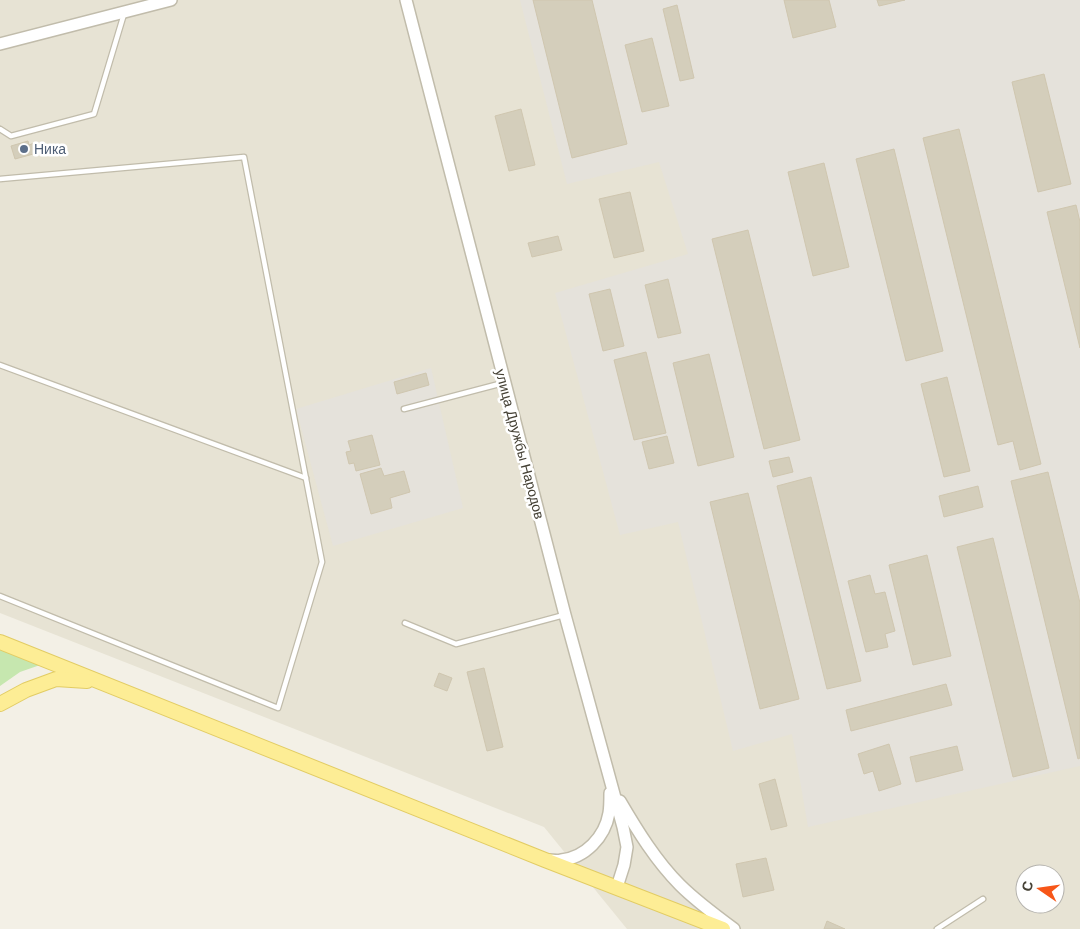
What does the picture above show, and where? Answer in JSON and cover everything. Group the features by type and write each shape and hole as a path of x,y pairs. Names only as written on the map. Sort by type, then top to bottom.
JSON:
{"main road":[{"path":"0,642 545,860 723,929"},
{"path":"0,704 26,690 56,679 103,682"}],"street":[{"path":"0,44 171,0"},
{"name":"улица Дружбы Народов","path":"406,0 504,383 623,827 627,847 617,887"},
{"path":"545,860 562,860 576,857 588,849 601,836 609,815 611,784"},
{"path":"611,784 634,825 658,860 680,885 713,914 734,929"}],"lane":[{"path":"0,129 11,136 94,114 124,13"},
{"path":"0,179 244,157 322,562 278,708 0,596"},
{"path":"0,365 306,478"},
{"path":"404,409 504,383"},
{"path":"405,623 456,644 565,615"},
{"path":"936,929 983,899"}],"shaded area":[{"path":"0,0 1080,0 1080,929 627,929 544,827 0,613"},
{"path":"520,0 1080,0 1080,766 808,827 792,734 733,751 678,522 620,535 555,293 688,254 659,162 567,184"},
{"path":"431,368 463,508 333,546 296,409"}],"green space":[{"path":"0,647 43,664 20,672 0,686"}],"building":[{"path":"533,0 592,0 627,144 572,158"},
{"path":"784,0 829,0 836,27 793,38"},
{"path":"877,0 905,0 879,6"},
{"path":"677,5 694,78 680,81 663,9"},
{"path":"652,38 669,106 642,112 625,45"},
{"path":"1044,74 1071,184 1038,192 1012,82"},
{"path":"521,109 535,165 509,171 495,116"},
{"path":"959,129 1041,464 1020,470 1013,441 998,445 923,138"},
{"name":"Ника","path":"28,141 29,145 34,143 37,153 15,159 11,146"},
{"path":"894,149 943,351 906,361 856,159"},
{"path":"824,163 849,267 813,276 788,172"},
{"path":"630,192 644,251 614,258 599,199"},
{"path":"1076,205 1080,222 1080,348 1047,212"},
{"path":"748,230 800,440 764,449 712,239"},
{"path":"558,236 562,250 532,257 528,243"},
{"path":"668,279 681,333 658,338 645,285"},
{"path":"610,289 624,346 603,351 589,294"},
{"path":"646,352 666,433 634,440 614,360"},
{"path":"709,354 734,457 698,466 673,363"},
{"path":"426,373 429,385 397,394 394,382"},
{"path":"947,377 970,471 944,477 921,384"},
{"path":"372,435 380,465 356,471 354,463 349,464 346,452 351,451 348,441"},
{"path":"667,436 674,463 649,469 642,442"},
{"path":"789,457 793,472 773,477 769,461"},
{"path":"381,468 384,476 404,471 410,492 390,498 392,508 371,514 360,474"},
{"path":"1048,472 1080,603 1080,758 1078,759 1011,481"},
{"path":"811,477 861,681 827,689 777,486"},
{"path":"978,486 983,507 944,517 939,496"},
{"path":"748,493 799,699 760,709 710,502"},
{"path":"993,538 1049,768 1013,777 957,547"},
{"path":"927,555 951,656 913,665 889,565"},
{"path":"870,575 875,594 885,592 895,631 885,634 888,647 866,652 848,581"},
{"path":"484,668 503,747 487,751 467,672"},
{"path":"439,673 452,678 447,691 434,686"},
{"path":"946,684 952,705 851,731 846,710"},
{"path":"889,744 901,784 879,791 873,771 864,774 858,754"},
{"path":"957,746 963,770 916,782 910,757"},
{"path":"775,779 787,826 771,830 759,784"},
{"path":"766,858 774,890 743,897 736,864"},
{"path":"827,921 845,929 824,929"}],"place":[{"name":"Ника","path":"24,149"}]}
